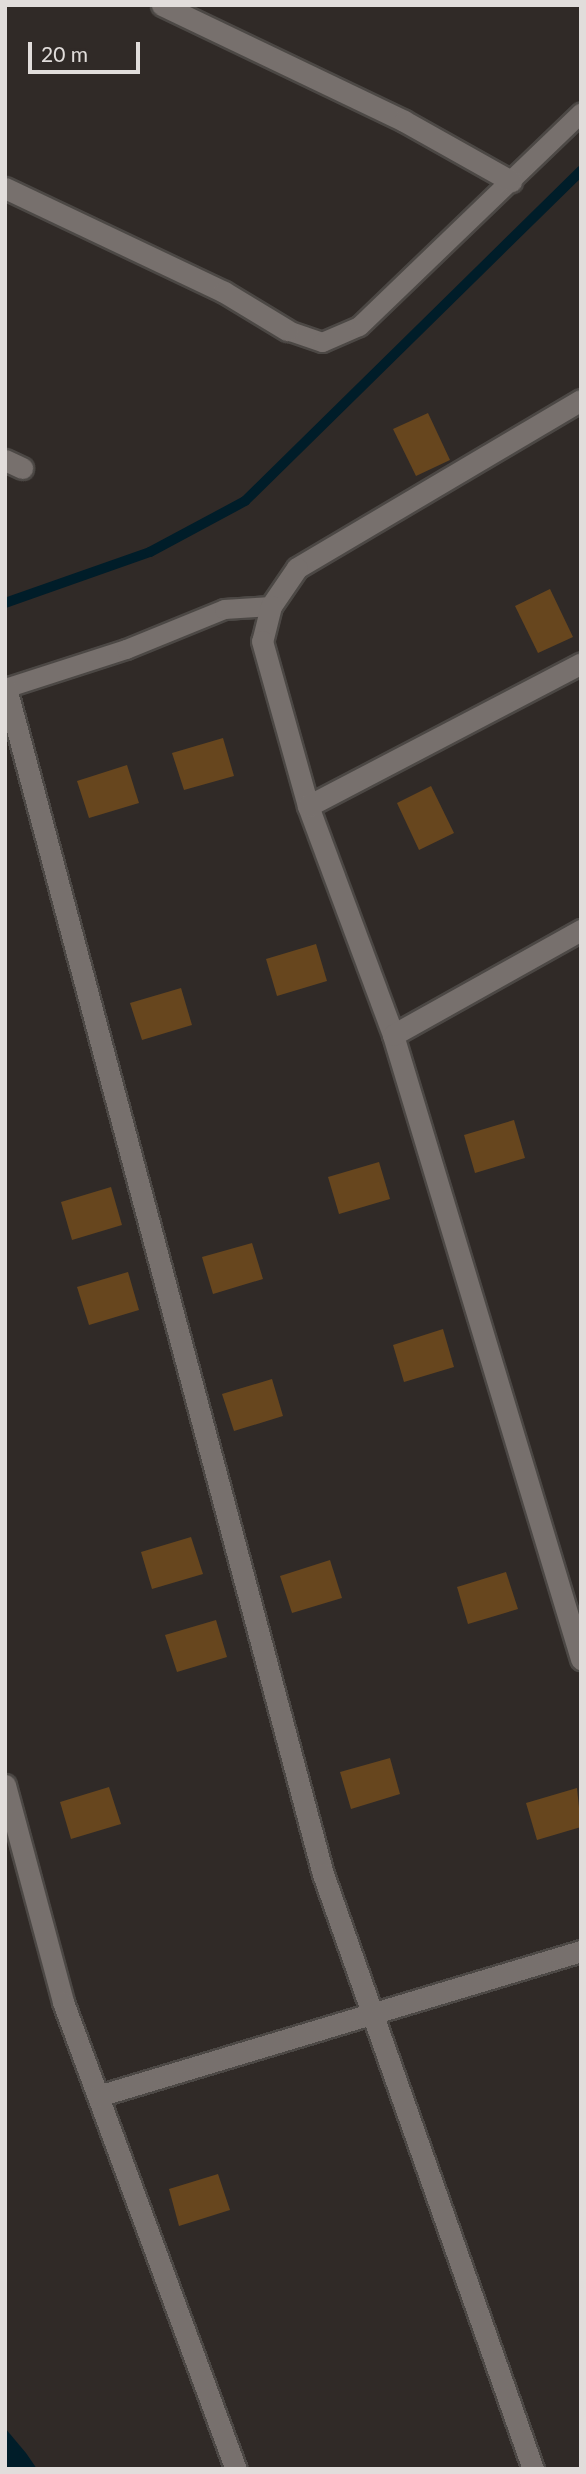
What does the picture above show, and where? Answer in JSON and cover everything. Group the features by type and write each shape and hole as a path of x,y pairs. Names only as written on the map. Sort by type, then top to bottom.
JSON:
{"street":[{"path":"162,5 404,121 511,181"},
{"path":"5,188 224,292 287,330"},
{"path":"581,400 297,568 271,606 262,641 309,806 393,1035 581,1659"},
{"path":"309,806 581,663"},
{"path":"6,688 323,1874 533,2469"},
{"path":"393,1035 581,930"},
{"path":"5,1785 63,2002 236,2469"},
{"path":"98,2096 581,1951"}],"lane":[{"path":"287,330 323,342 359,326 581,113"},
{"path":"6,688 126,649 224,609 271,606"}],"water":[{"path":"5,2428 26,2453 37,2469 5,2469"}],"building":[{"path":"428,413 450,460 416,476 393,429"},
{"path":"550,589 573,637 538,653 515,606"},
{"path":"223,738 234,776 184,790 172,753"},
{"path":"127,765 139,803 89,818 77,781"},
{"path":"431,786 454,833 419,850 397,803"},
{"path":"316,944 327,981 277,996 266,959"},
{"path":"181,988 192,1025 142,1040 130,1003"},
{"path":"514,1120 525,1158 475,1173 464,1135"},
{"path":"379,1162 390,1199 339,1214 328,1177"},
{"path":"111,1187 122,1225 72,1240 61,1202"},
{"path":"252,1243 263,1279 213,1294 202,1257"},
{"path":"128,1272 139,1310 89,1325 77,1287"},
{"path":"443,1329 454,1367 404,1382 393,1345"},
{"path":"272,1379 283,1416 234,1431 222,1394"},
{"path":"191,1537 203,1574 152,1589 141,1552"},
{"path":"330,1560 342,1598 292,1613 280,1576"},
{"path":"506,1572 518,1609 468,1624 457,1587"},
{"path":"216,1620 227,1657 177,1672 165,1635"},
{"path":"390,1758 400,1794 351,1809 340,1772"},
{"path":"109,1787 121,1824 71,1839 60,1802"},
{"path":"577,1788 581,1827 537,1840 526,1803"},
{"path":"218,2174 230,2210 179,2226 169,2189"}],"waterway":[{"path":"5,603 150,552 245,501 581,171"}]}
